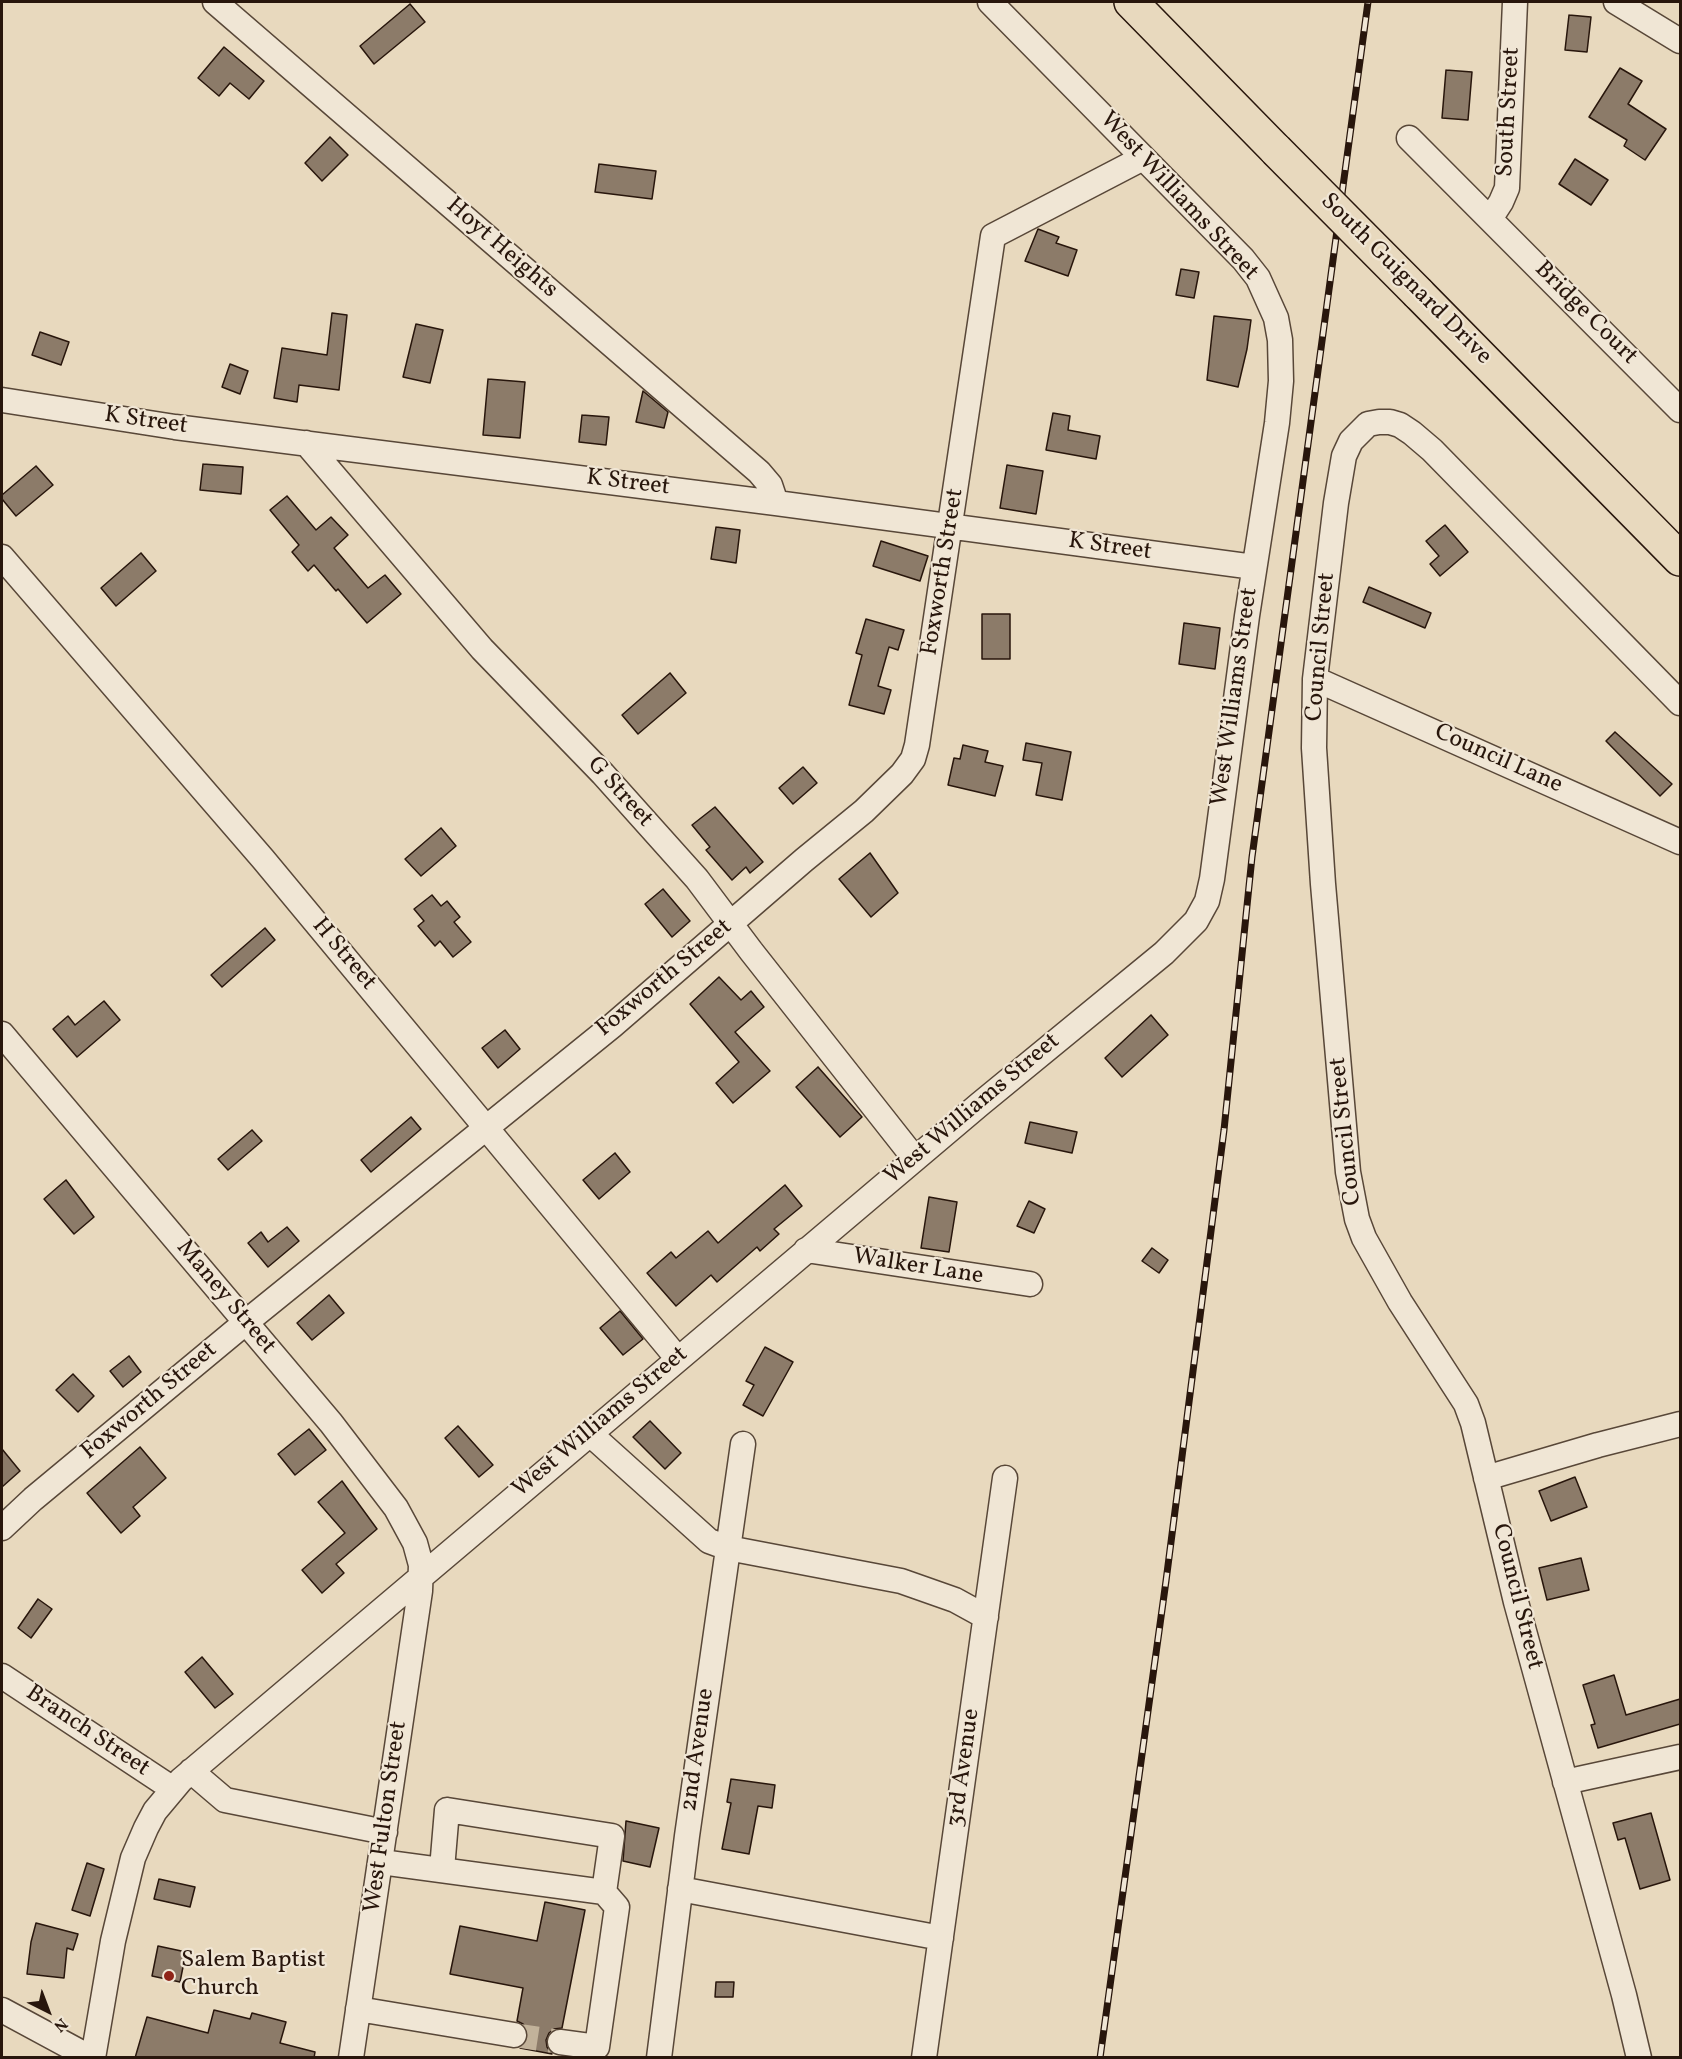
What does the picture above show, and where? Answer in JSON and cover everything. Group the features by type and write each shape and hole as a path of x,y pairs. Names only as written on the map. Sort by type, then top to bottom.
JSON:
{"highway":[{"name":"South Guignard Drive","path":"1131,2 1680,559"}],"street":[{"name":"Hoyt Heights","path":"215,2 759,472 770,485 776,503"},
{"name":"West Williams Street","path":"92,2058 113,1941 133,1858 146,1828 172,1789 807,1250 1164,953 1196,921 1207,901 1212,879 1254,567 1277,423 1281,381 1280,340 1276,318 1258,278 1243,259 990,2"},
{"name":"South Street","path":"1490,219 1507,188 1515,2"},
{"path":"1616,2 1680,41"},
{"name":"Bridge Court","path":"1409,138 1680,410"},
{"name":"Foxworth Street","path":"2,1528 33,1499 246,1323 612,1026 864,811 903,774 913,759 917,745 993,236 1143,158"},
{"name":"K Street","path":"2,400 175,427 776,503 1254,567"},
{"name":"Council Street","path":"1639,2058 1516,1602 1473,1422 1466,1404 1374,1257 1357,1219 1348,1172 1323,884 1314,748 1315,679 1336,503 1344,456 1351,441 1368,424 1390,422 1412,432 1680,703"},
{"name":"G Street","path":"306,443 482,649 603,774 689,870 915,1159"},
{"name":"H Street","path":"2,557 263,859 678,1359"},
{"name":"Council Lane","path":"1315,679 1680,842"},
{"name":"Maney Street","path":"2,1034 331,1423 396,1508 415,1543 421,1565 421,1576"},
{"name":"Walker Lane","path":"807,1250 1030,1284"},
{"path":"1486,1478 1680,1424"},
{"path":"590,1433 709,1540 728,1548 901,1581 955,1600 986,1617"},
{"name":"2nd Avenue","path":"658,2058 743,1444"},
{"name":"3rd Avenue","path":"924,2058 1005,1478"},
{"name":"West Fulton Street","path":"351,2058 421,1576"},
{"name":"Branch Street","path":"2,1676 172,1789"},
{"path":"1565,1782 1680,1756"},
{"path":"191,1771 225,1800 385,1832"},
{"path":"442,1869 447,1810 612,1836 604,1893"},
{"path":"381,1862 604,1893 617,1907 597,2047 560,2042"},
{"path":"680,1889 941,1938"},
{"path":"358,2009 514,2035"},
{"path":"2,2010 92,2058"}],"building":[{"path":"410,4 425,22 374,64 360,46"},
{"path":"1569,15 1591,17 1587,52 1565,50"},
{"path":"224,47 264,81 249,99 230,83 219,96 198,78"},
{"path":"1620,68 1642,81 1628,104 1666,129 1645,160 1624,146 1627,140 1589,117"},
{"path":"1446,70 1472,72 1468,120 1442,118"},
{"path":"330,137 348,155 322,181 305,163"},
{"path":"1575,159 1608,180 1591,205 1559,184"},
{"path":"599,164 656,171 652,199 595,192"},
{"path":"1038,229 1059,237 1056,243 1077,250 1068,276 1025,261"},
{"path":"1181,269 1199,272 1194,298 1176,295"},
{"path":"332,313 347,315 339,390 299,385 297,402 274,398 282,348 327,355"},
{"path":"1214,316 1251,320 1238,387 1207,380"},
{"path":"416,324 443,330 430,383 403,377"},
{"path":"40,332 69,342 61,365 32,355"},
{"path":"230,364 248,371 240,394 222,387"},
{"path":"488,379 525,382 520,438 483,435"},
{"path":"643,391 668,412 664,428 636,422"},
{"path":"1053,413 1070,416 1068,430 1100,436 1096,459 1046,450"},
{"path":"582,415 609,417 606,445 579,442"},
{"path":"203,464 243,467 241,494 200,490"},
{"path":"1007,465 1043,471 1036,514 1000,508"},
{"path":"36,466 53,485 16,516 2,499 2,495"},
{"path":"287,496 316,530 331,517 348,535 334,548 368,588 385,575 401,594 367,623 314,565 308,571 292,552 299,545 270,510"},
{"path":"1445,525 1468,552 1440,576 1430,564 1439,556 1426,541"},
{"path":"716,527 740,530 736,563 711,559"},
{"path":"881,541 928,556 920,581 873,566"},
{"path":"141,553 156,571 116,606 101,588"},
{"path":"1369,587 1431,613 1425,628 1363,602"},
{"path":"982,614 1010,614 1010,659 982,659"},
{"path":"866,619 904,630 898,650 889,647 878,686 891,690 884,714 849,705 862,655 856,653"},
{"path":"1184,623 1220,628 1215,669 1179,664"},
{"path":"670,673 686,693 638,734 622,715"},
{"path":"1615,732 1672,784 1660,796 1606,741"},
{"path":"1026,743 1071,752 1062,800 1036,795 1042,763 1023,760"},
{"path":"963,745 988,751 985,762 1003,766 995,796 948,785 954,758 960,759"},
{"path":"803,767 817,783 793,804 779,788"},
{"path":"715,807 763,862 750,873 746,867 732,880 706,850 710,847 692,825"},
{"path":"441,828 456,846 421,876 405,859"},
{"path":"870,853 898,893 871,917 839,879"},
{"path":"663,889 690,921 672,937 645,904"},
{"path":"432,895 441,906 447,901 460,917 454,922 471,942 453,957 440,941 435,946 418,926 424,921 414,909"},
{"path":"265,928 275,940 222,987 211,975"},
{"path":"719,977 741,1000 751,991 764,1007 735,1032 770,1071 733,1103 716,1083 739,1062 690,1004"},
{"path":"104,1001 120,1020 77,1057 53,1029 68,1016 75,1025"},
{"path":"1151,1015 1168,1035 1122,1077 1105,1058"},
{"path":"505,1030 520,1049 498,1068 482,1048"},
{"path":"818,1067 862,1117 840,1137 796,1087"},
{"path":"411,1117 421,1129 371,1172 361,1160"},
{"path":"1030,1122 1077,1132 1072,1153 1025,1143"},
{"path":"252,1130 262,1141 228,1170 218,1159"},
{"path":"615,1153 630,1172 599,1199 583,1180"},
{"path":"66,1180 94,1217 74,1234 44,1199"},
{"path":"785,1185 802,1206 774,1229 779,1234 760,1251 757,1247 717,1282 711,1275 676,1306 647,1273 671,1252 676,1258 708,1231 718,1243"},
{"path":"929,1197 957,1202 949,1252 921,1248"},
{"path":"1029,1201 1045,1209 1034,1233 1017,1226"},
{"path":"287,1227 299,1241 268,1267 248,1243 261,1232 268,1242"},
{"path":"1152,1248 1168,1260 1159,1273 1142,1261"},
{"path":"329,1295 344,1313 312,1340 297,1323"},
{"path":"620,1311 643,1339 623,1355 600,1328"},
{"path":"765,1347 793,1362 763,1416 743,1405 754,1385 746,1381"},
{"path":"129,1356 141,1372 123,1387 110,1371"},
{"path":"73,1374 94,1396 78,1412 56,1390"},
{"path":"650,1421 681,1453 665,1469 633,1437"},
{"path":"458,1426 493,1465 479,1477 445,1438"},
{"path":"309,1429 326,1450 295,1475 278,1454"},
{"path":"140,1447 166,1478 133,1507 140,1516 121,1533 87,1493"},
{"path":"2,1449 20,1471 2,1487"},
{"path":"1575,1477 1587,1507 1551,1521 1539,1491"},
{"path":"342,1481 377,1529 336,1564 344,1573 322,1593 302,1570 345,1533 318,1502"},
{"path":"1581,1558 1589,1590 1547,1600 1539,1568"},
{"path":"38,1599 52,1609 31,1638 18,1628"},
{"path":"202,1657 233,1694 215,1708 185,1672"},
{"path":"1614,1675 1626,1715 1680,1699 1680,1724 1598,1748 1591,1725 1595,1724 1583,1685"},
{"path":"731,1779 775,1785 772,1808 758,1806 749,1854 722,1849 731,1803 727,1802"},
{"path":"1651,1813 1670,1880 1640,1889 1625,1838 1618,1840 1613,1823"},
{"path":"626,1821 659,1828 650,1867 623,1861"},
{"path":"87,1863 104,1869 90,1916 72,1910"},
{"path":"159,1879 195,1887 190,1907 154,1899"},
{"path":"545,1902 585,1910 562,2028 554,2029 546,2040 547,2047 552,2054 520,2048 528,2037 527,2029 517,2021 523,1988 450,1974 460,1926 537,1941"},
{"path":"36,1923 78,1934 73,1950 67,1948 64,1978 27,1974"},
{"path":"158,1946 186,1952 180,1982 152,1976"},
{"path":"716,1982 734,1982 733,1997 715,1997"},
{"path":"214,2010 250,2019 252,2013 286,2022 280,2043 315,2052 314,2058 135,2058 147,2017 208,2033"}],"tunnel":[{"path":"514,2035 560,2042"}],"railway":[{"path":"1100,2058 1166,1581 1224,1130 1252,857 1368,2"}],"place":[{"name":"Salem Baptist Church","path":"169,1976"}]}
